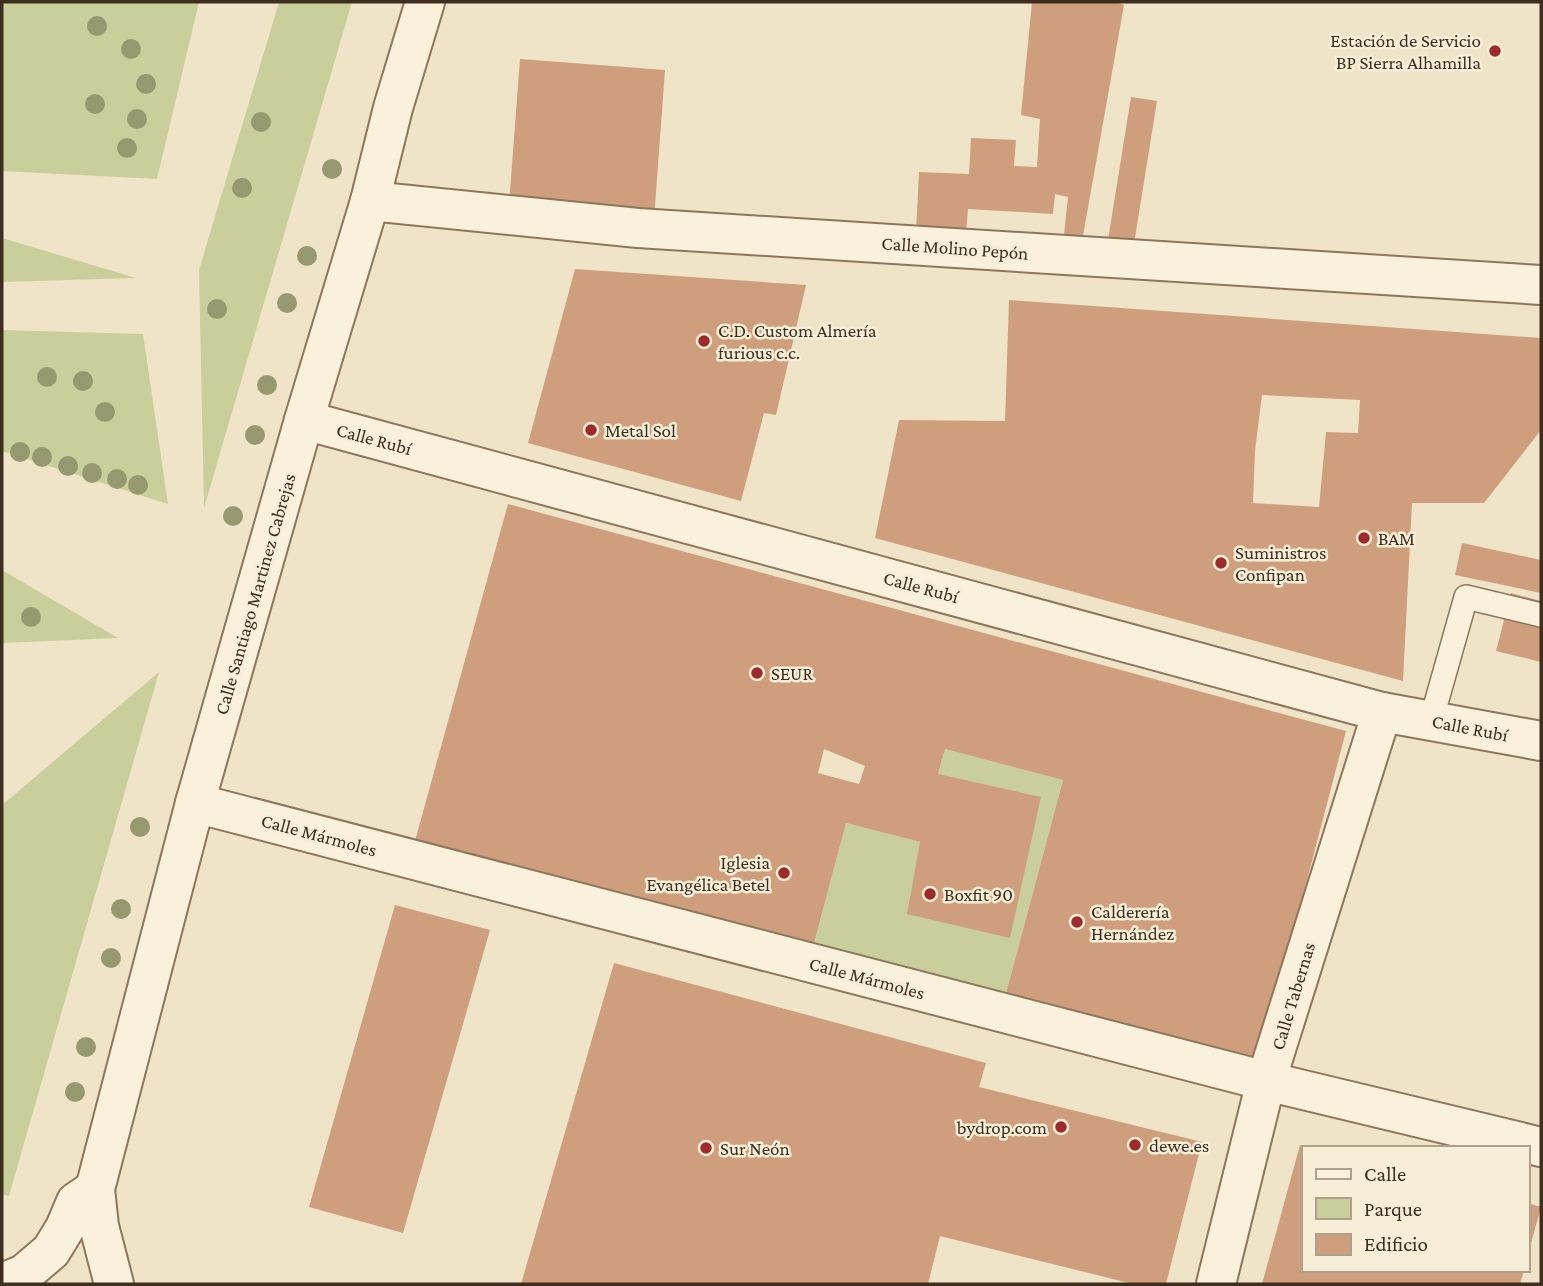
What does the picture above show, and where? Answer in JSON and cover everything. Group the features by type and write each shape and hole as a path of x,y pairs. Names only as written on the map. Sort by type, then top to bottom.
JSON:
{"street":[{"name":"Calle Santiago Martinez Cabrejas","path":"114,1284 99,1226 95,1189 195,803 425,2"},
{"name":"Calle Molino Pepón","path":"370,201 638,228 1541,285"},
{"name":"Calle Rubí","path":"304,420 1382,712 1541,741"},
{"name":"Calle Tabernas","path":"1216,1284 1266,1082 1382,712"},
{"name":"Calle Mármoles","path":"195,803 1266,1082 1541,1147"},
{"path":"2,1283 24,1274 51,1251 76,1202 95,1189"}],"lane":[{"path":"1432,721 1466,597 1541,615"}],"green space":[{"path":"199,2 157,179 2,171 2,4"},
{"path":"279,2 352,2 204,508 199,270"},
{"path":"2,238 136,278 2,282"},
{"path":"2,330 143,334 168,504 2,451"},
{"path":"2,570 118,638 2,643"},
{"path":"159,672 9,1196 2,1194 2,805"},
{"name":"Boxfit 90","path":"945,749 1063,780 1005,997 813,947 846,823 920,842"}],"building":[{"path":"1032,2 1115,2 1124,5 1081,247 1063,244 1068,197 1055,194 1053,214 968,209 966,234 916,232 919,172 969,174 971,138 1016,140 1014,166 1037,167 1040,119 1021,115"},
{"path":"520,59 665,70 654,220 509,204"},
{"path":"1131,97 1157,101 1133,250 1107,246"},
{"path":"575,269 806,285 776,415 764,413 741,501 528,443"},
{"path":"1009,300 1541,338 1541,430 1484,503 1412,503 1403,681 875,538 899,420 1005,421","holes":["1262,395 1360,400 1358,433 1326,432 1319,507 1253,503 1255,451"]},
{"path":"508,504 1346,731 1259,1064 1005,997 1063,780 945,749 938,774 1041,797 1010,938 907,914 920,842 846,823 813,947 415,841","holes":["824,749 865,766 859,784 818,773"]},
{"path":"1462,543 1541,560 1541,593 1455,575"},
{"path":"1511,593 1541,601 1541,662 1496,651"},
{"path":"395,905 490,930 403,1233 309,1207"},
{"path":"614,963 986,1063 979,1087 1202,1142 1166,1284 1133,1284 940,1236 928,1284 521,1284"},
{"path":"1300,1145 1304,1146 1302,1146 1302,1272 1523,1272 1520,1284 1262,1284"},
{"path":"1529,1204 1541,1207 1529,1250"}],"place":[{"name":"Estación de Servicio BP Sierra Alhamilla","path":"1495,51"},
{"name":"C.D. Custom Almería furious c.c.","path":"704,341"},
{"name":"Metal Sol","path":"591,430"},
{"name":"BAM","path":"1364,538"},
{"name":"Suministros Confipan","path":"1221,563"},
{"name":"SEUR","path":"757,673"},
{"name":"Iglesia Evangélica Betel","path":"784,873"},
{"name":"Boxfit 90","path":"930,894"},
{"name":"Calderería Hernández","path":"1077,922"},
{"name":"bydrop.com","path":"1061,1127"},
{"name":"dewe.es","path":"1135,1145"},
{"name":"Sur Neón","path":"706,1148"}]}
